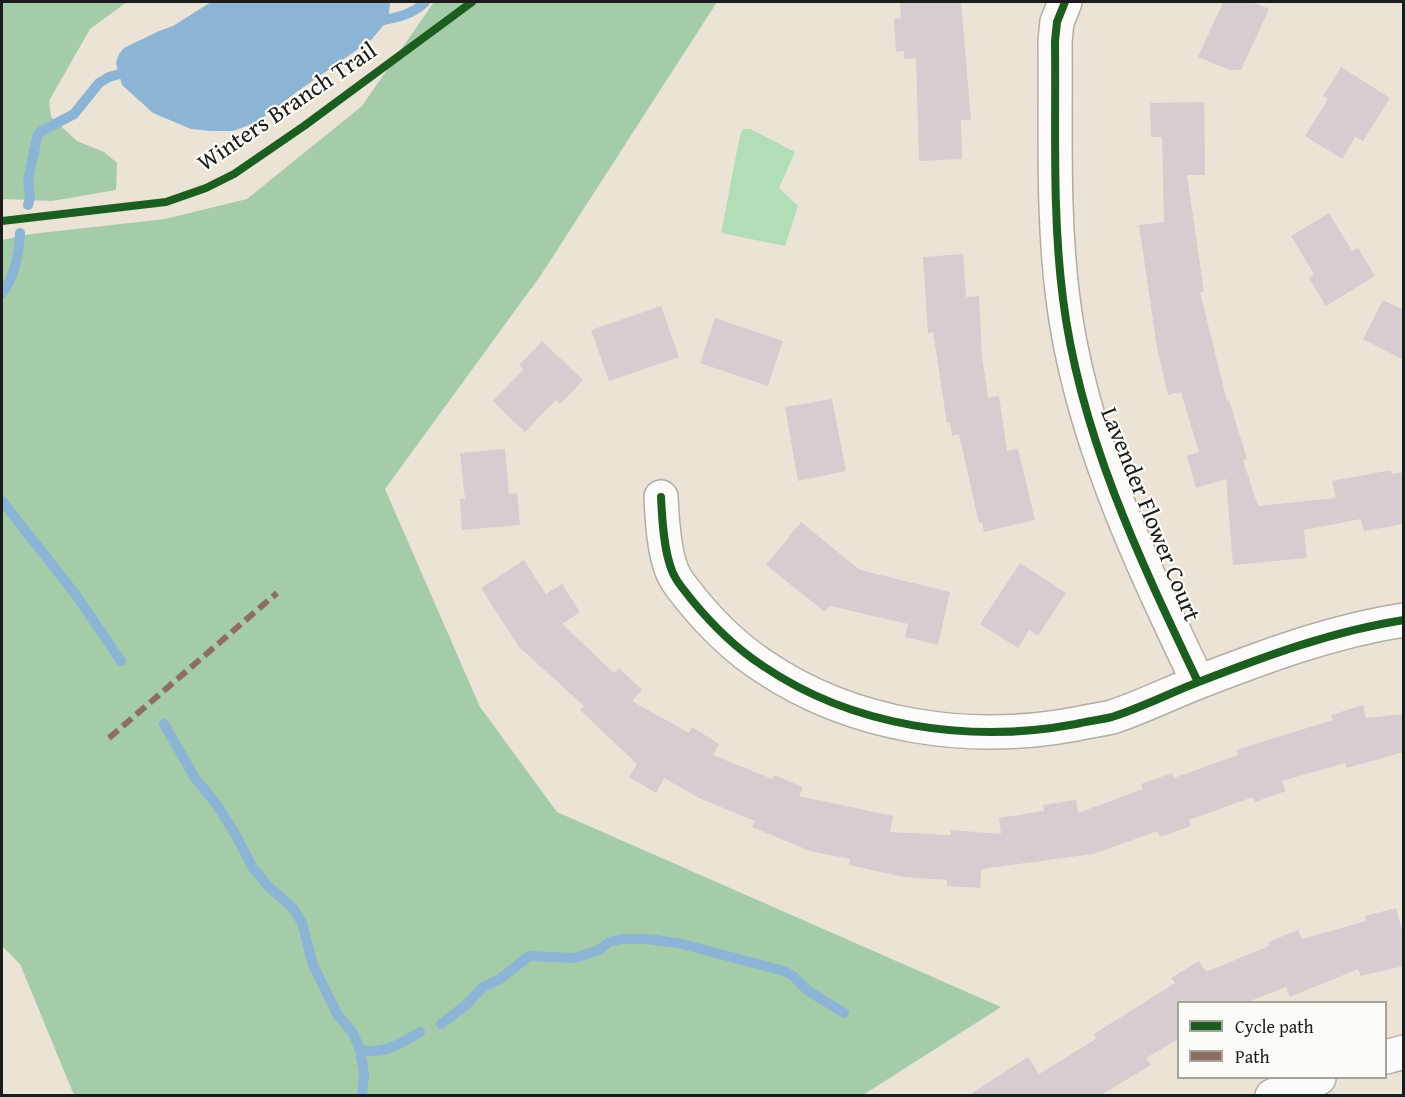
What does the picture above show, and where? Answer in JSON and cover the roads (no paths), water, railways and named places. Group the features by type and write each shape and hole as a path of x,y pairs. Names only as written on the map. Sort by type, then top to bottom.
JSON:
{"street":[{"name":"Lavender Flower Court","path":"1065,2 1057,22 1055,41 1057,218 1063,299 1073,356 1086,413 1108,478 1145,570 1198,682"},
{"path":"661,497 663,536 674,576 712,625 744,653 780,678 828,702 889,720 939,729 1001,733 1051,729 1111,717 1285,649 1381,623 1404,620"},
{"path":"1387,1058 1404,1052"},
{"path":"1272,1095 1314,1079"}],"water":[{"path":"211,2 390,2 390,4 388,20 371,40 257,122 233,131 212,131 191,129 153,113 122,85 116,63 124,48 173,26"}],"waterway":[{"path":"374,22 408,13 425,2"},
{"path":"28,205 30,197 28,181 40,132 74,114 99,83 109,77 130,71"},
{"path":"2,293 15,265 20,233"},
{"path":"2,501 76,595 121,661"},
{"path":"164,724 195,778 217,805 234,832 253,868 269,887 293,908 302,923 313,965 337,1014 353,1033 360,1050 364,1074 362,1096"},
{"path":"441,1024 466,1005 483,987 500,979 529,956 575,958 599,950 609,942 622,939 678,943 784,971 793,976 807,990 844,1013"},
{"path":"360,1050 385,1049 420,1032"}]}
